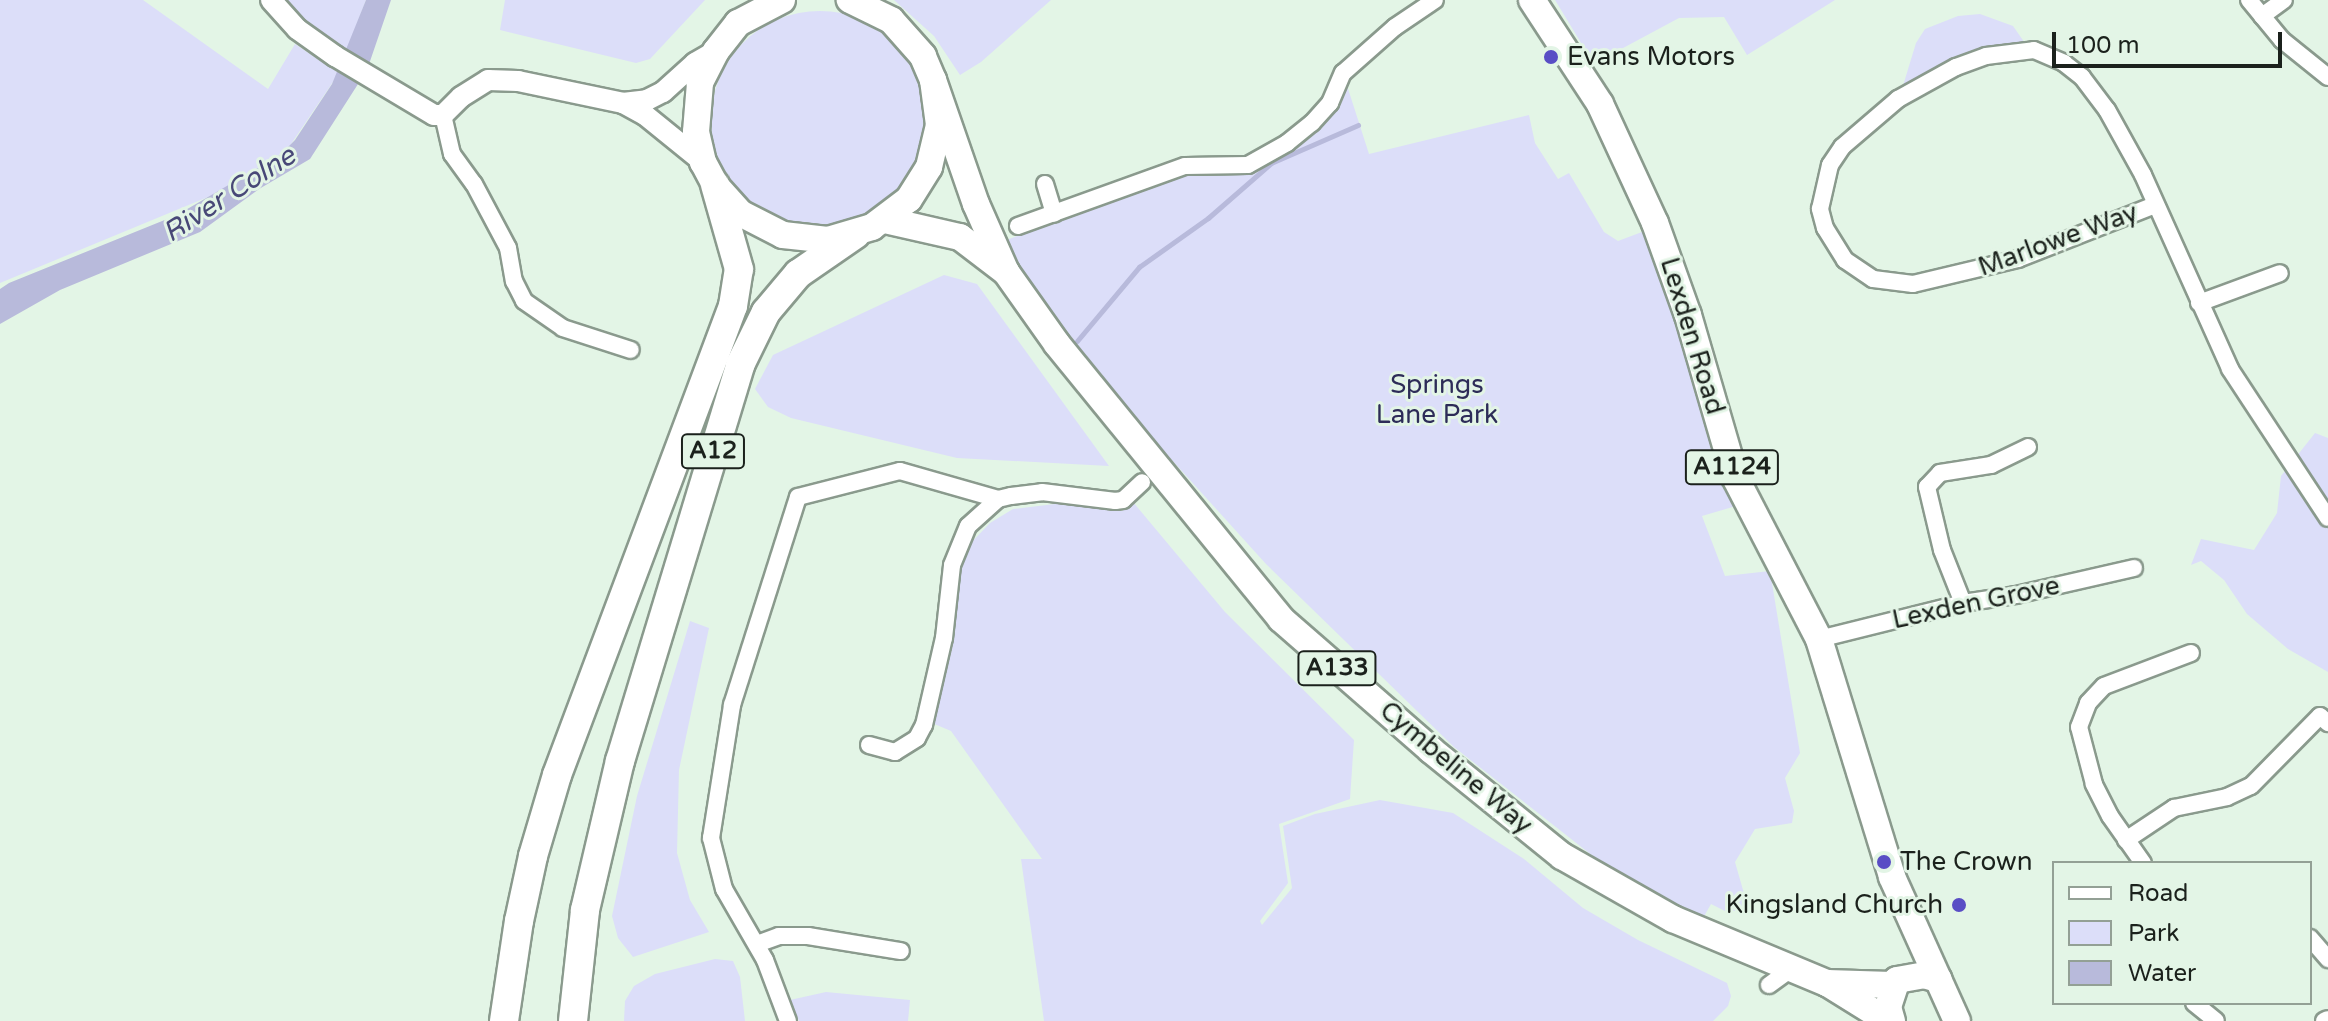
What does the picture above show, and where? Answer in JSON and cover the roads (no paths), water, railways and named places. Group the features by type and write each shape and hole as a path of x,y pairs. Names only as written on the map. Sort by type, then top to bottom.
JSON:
{"highway":[{"name":"A12","path":"504,1021 509,977 530,869 557,775 733,306 739,269 709,173"},
{"name":"A12","path":"573,1021 585,910 616,777 740,365 766,312 798,274 856,234"}],"main road":[{"path":"754,0 716,51 700,83 695,106 696,132 709,173 740,213 783,235 828,240 856,234 885,220 909,199 929,167 939,125 933,80 916,47 873,0"},
{"path":"738,23 782,0"},
{"path":"850,0 891,20"},
{"name":"Lexden Road","path":"1532,0 1580,70 1632,167 1675,274 1735,477 1819,639 1904,909 1909,958 1888,1007 1890,1021"},
{"name":"Cymbeline Way","path":"933,80 976,204 1006,272 1067,357 1281,619 1431,750 1562,856 1779,978 1827,983 1897,982 1924,975 1938,979"},
{"name":"Cymbeline Way","path":"885,220 960,237 1006,272"},
{"name":"Lexden Road","path":"1904,909 1915,923 1957,1021"},
{"name":"Cymbeline Way","path":"1827,983 1890,1021"}],"street":[{"path":"271,0 297,29 335,56 426,112 443,115"},
{"path":"1018,226 1185,166 1248,165 1261,158 1312,123 1330,103 1343,73 1395,27 1435,0"},
{"path":"2249,0 2282,40 2328,77"},
{"path":"2262,16 2284,0"},
{"name":"Marlowe Way","path":"2155,205 2018,259 1913,284 1873,279 1845,260 1825,228 1820,209 1830,165 1842,147 1898,99 1956,67 1986,56 2034,50 2064,63 2082,77 2107,110 2155,205 2230,369 2328,518"},
{"path":"623,103 647,100 663,92 695,63 716,51"},
{"path":"443,115 461,97 488,80 518,81 623,103 645,115 709,173"},
{"path":"443,115 452,154 474,184 508,248 514,281 524,301 563,328 631,350"},
{"path":"1045,184 1054,214"},
{"path":"2199,303 2280,273"},
{"path":"1963,603 1942,550 1927,487 1940,473 1991,465 2028,447"},
{"path":"788,1021 757,944 724,889 711,838 735,694 798,497 900,471 998,499 1042,492 1115,501 1123,500 1142,482"},
{"path":"869,745 895,752 917,738 924,725 941,652 955,554 968,526 998,499"},
{"name":"Lexden Grove","path":"1819,639 1963,603 2016,595 2134,568"},
{"path":"2142,861 2094,784 2079,727 2088,703 2104,686 2191,653"},
{"path":"2126,840 2174,808 2227,797 2251,786 2320,716 2328,723"},
{"path":"757,944 779,936 808,936 901,951"},
{"path":"2312,940 2328,959"},
{"path":"2196,1005 2216,1021"}],"water":[{"name":"River Colne","path":"366,0 391,0 367,70 310,159 259,189 200,232 60,290 0,324 0,289 9,283 177,215 280,155 295,140 332,84"}],"waterway":[{"path":"1077,341 1139,267 1208,218 1271,163 1358,125"}],"place":[{"name":"Evans Motors","path":"1551,57"},
{"name":"The Crown","path":"1884,862"},
{"name":"Kingsland Church","path":"1959,905"}],"park label":[{"name":"Springs Lane Park","path":"1437,400"}]}
